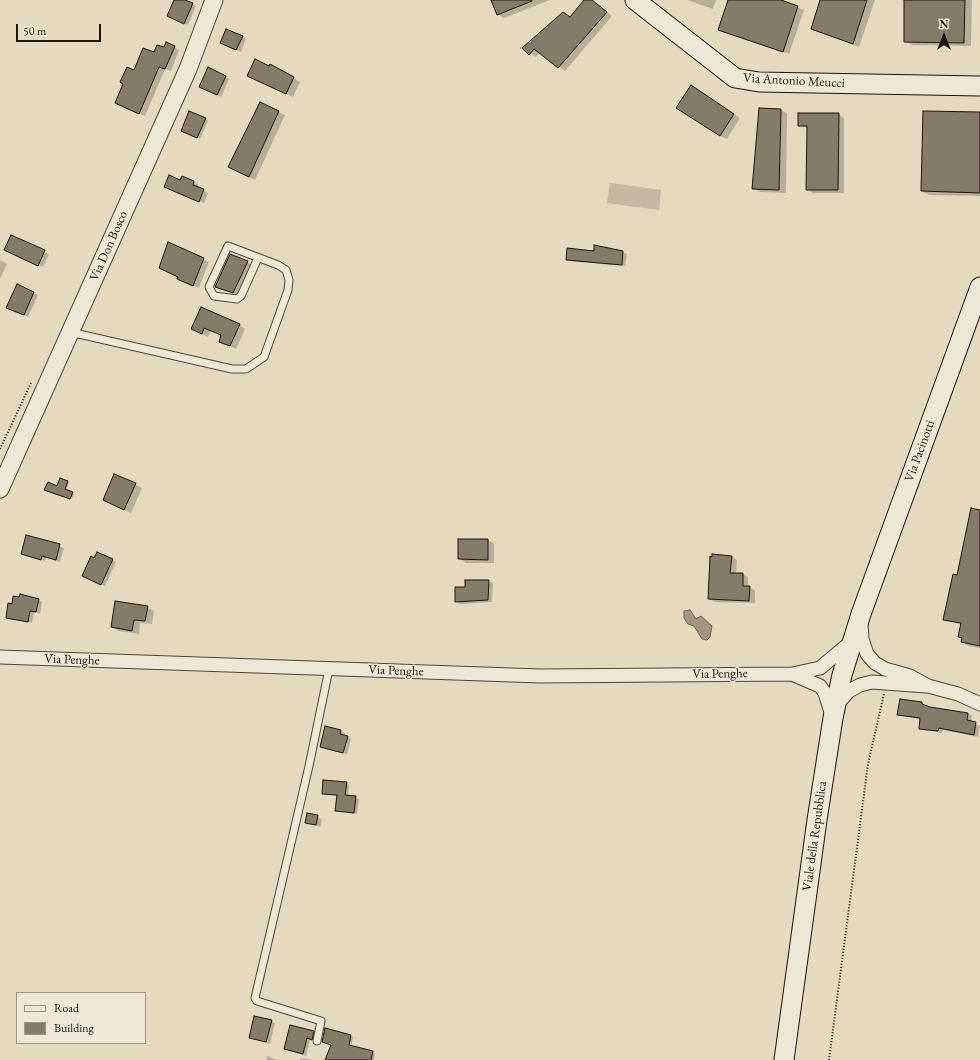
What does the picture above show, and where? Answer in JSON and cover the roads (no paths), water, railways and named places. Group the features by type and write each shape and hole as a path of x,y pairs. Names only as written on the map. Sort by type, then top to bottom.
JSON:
{"main road":[{"name":"Via Antonio Meucci","path":"635,0 735,78 759,82 980,86"},
{"name":"Via Pacinotti","path":"860,614 980,287"},
{"name":"Viale della Repubblica","path":"784,1060 832,718 842,675 860,614"}],"street":[{"name":"Via Don Bosco","path":"0,489 188,69 214,0"},
{"path":"860,614 862,639 867,654 875,663 884,669 910,676 928,686 958,694 980,704"},
{"name":"Via Penghe","path":"0,657 540,676 792,674 820,668 852,642"},
{"name":"Via Penghe","path":"792,674 820,686 826,693 832,718"},
{"path":"832,718 840,701 849,691 872,682 887,682 911,686 928,686"}],"lane":[{"path":"70,332 232,369 246,369 264,357 288,290 289,280 286,270 278,265 228,246 209,287 214,296 237,299 241,296 258,258"},
{"path":"317,1041 322,1021 257,1001 255,998 309,766 329,669"}]}
